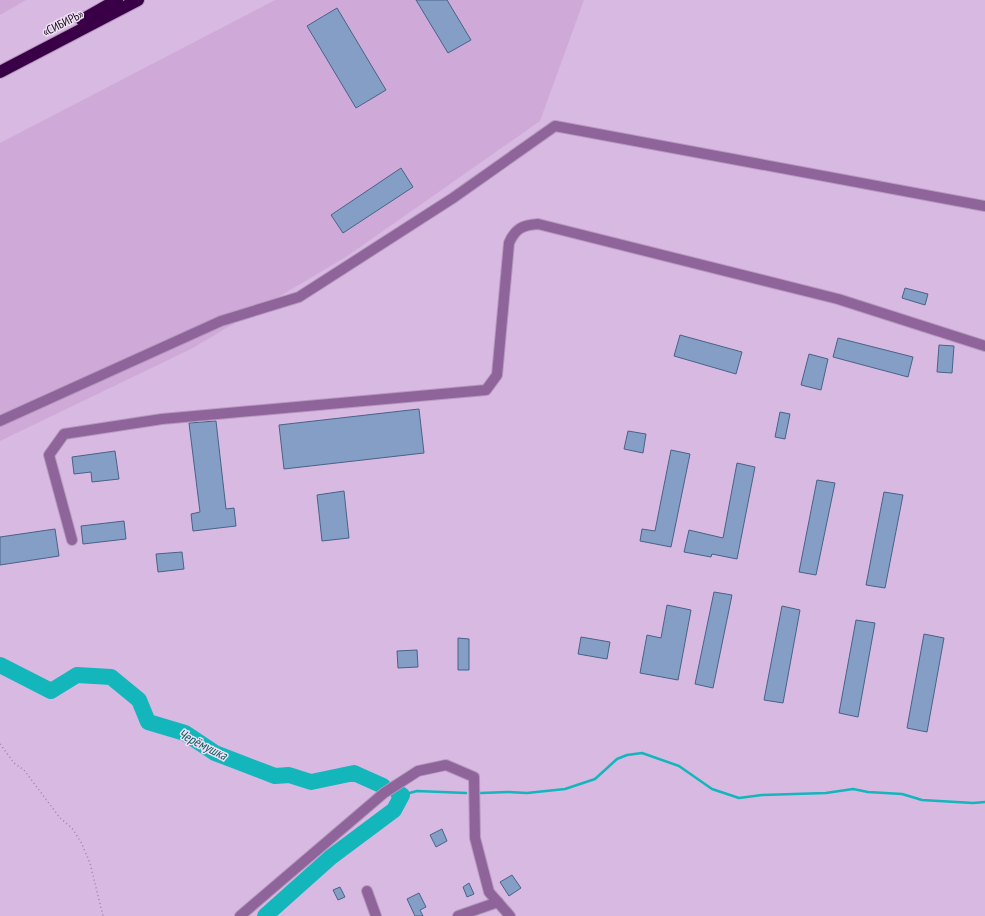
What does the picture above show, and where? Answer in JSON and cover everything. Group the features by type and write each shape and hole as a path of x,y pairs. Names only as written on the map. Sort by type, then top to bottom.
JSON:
{"highway":[{"name":"«СИБИРЬ»","path":"0,68 117,0"},
{"name":"«СИБИРЬ»","path":"0,72 138,0"}],"street":[{"path":"0,421 221,321 299,296 453,198 555,126 985,206"},
{"path":"72,540 49,455 64,434 162,419 486,390 497,375 509,244 514,233 524,225 538,224 838,299 985,346"},
{"path":"240,916 384,793 418,771 446,765 474,777 475,838 489,892 510,916"},
{"path":"367,891 376,916"},
{"path":"458,916 498,902"}],"path":[{"path":"0,744 14,763 24,770 60,818 72,828 81,842 90,863 103,916"}],"shaded area":[{"path":"0,0 26,0 0,15"},
{"path":"275,0 584,0 540,121 346,257 191,349 0,441 0,143"}],"building":[{"path":"416,0 447,0 471,40 448,53"},
{"path":"337,8 386,90 356,108 307,26"},
{"path":"401,168 413,187 343,233 331,215"},
{"path":"905,288 928,294 925,305 902,298"},
{"path":"680,335 742,352 736,374 674,356"},
{"path":"838,338 913,357 908,377 833,357"},
{"path":"939,345 954,346 952,373 937,372"},
{"path":"809,354 828,359 821,390 801,385"},
{"path":"419,409 424,453 284,469 279,425"},
{"path":"780,412 790,414 785,439 775,437"},
{"path":"216,421 226,509 234,508 236,526 193,531 191,514 200,512 189,423"},
{"path":"628,431 646,434 643,453 624,449"},
{"path":"671,450 690,454 671,547 640,541 642,529 655,531"},
{"path":"115,451 119,479 92,482 91,472 74,474 72,457"},
{"path":"737,463 755,467 737,559 712,554 711,557 684,552 689,530 723,538"},
{"path":"817,480 835,483 816,575 799,572"},
{"path":"344,491 349,538 322,541 317,495"},
{"path":"884,492 903,495 885,588 866,585"},
{"path":"124,521 126,539 83,544 81,526"},
{"path":"55,529 59,556 0,565 0,537"},
{"path":"182,552 184,569 158,572 156,554"},
{"path":"714,592 732,595 713,688 695,684"},
{"path":"667,605 691,610 678,680 640,673 647,635 661,638"},
{"path":"782,606 800,610 783,703 764,700"},
{"path":"856,620 875,623 858,717 839,713"},
{"path":"924,634 944,638 927,732 907,728"},
{"path":"581,637 610,642 607,659 578,654"},
{"path":"458,638 469,639 469,670 458,670"},
{"path":"417,650 418,667 398,668 397,651"},
{"path":"442,829 447,841 436,847 430,835"},
{"path":"512,875 521,888 509,896 500,882"},
{"path":"469,883 474,894 467,897 463,887"},
{"path":"340,887 345,897 338,900 333,890"},
{"path":"419,893 426,907 420,910 423,916 415,916 407,899"}],"waterway":[{"name":"Черёмушка","path":"0,665 51,691 77,675 111,677 139,700 148,722 185,733 215,753 275,776 289,775 311,782 354,773 383,786"},
{"path":"481,793 527,793 565,789 595,779 617,759 627,755 642,753 679,766 712,789 739,798 762,795 826,793 853,789 868,792 902,794 922,800 973,803 985,802"},
{"path":"402,795 417,791 466,793"},
{"name":"Черёмушка","path":"265,916 331,857 394,810 402,795 398,793"}]}
